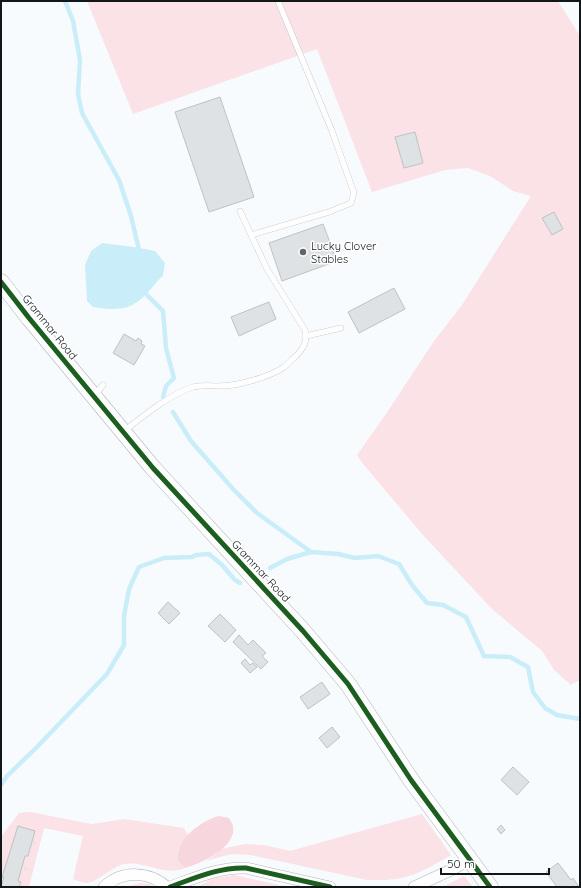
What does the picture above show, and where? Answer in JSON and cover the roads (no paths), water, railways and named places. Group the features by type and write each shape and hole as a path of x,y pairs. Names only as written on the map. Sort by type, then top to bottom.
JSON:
{"street":[{"name":"Grammar Road","path":"1,282 99,391 123,432 153,468 303,632 348,684 411,780 490,887"},
{"path":"414,887 452,870 469,860"},
{"path":"104,887 115,878 131,874 148,876 169,887 220,870 233,868 246,868 330,887"}],"lane":[{"path":"251,235 335,210 351,203 354,193 329,123 278,1"},
{"path":"123,432 148,412 181,392 193,387 247,382 283,368 305,344 305,330 267,269 240,211"},
{"path":"306,336 341,328"}],"water":[{"path":"102,243 155,251 165,263 163,276 143,297 131,306 110,309 93,307 87,301 85,265 91,251"}],"waterway":[{"path":"65,1 73,21 80,60 78,94 82,113 119,180 131,216 140,254"},
{"path":"145,289 146,294 163,311 166,348 174,378 166,386 163,397"},
{"path":"173,412 191,441 233,489 257,513 311,552 338,554 355,558 378,556 399,564 412,585 427,603 443,605 466,617 484,656 510,657 528,667 533,692 545,708 557,715 580,719"},
{"path":"270,568 287,559 311,552"},
{"path":"1,785 7,776 107,674 124,645 124,616 129,589 139,567 164,558 192,557 196,555 209,554 222,565 235,580 240,583"}],"place":[{"name":"Lucky Clover Stables","path":"303,252"}]}
